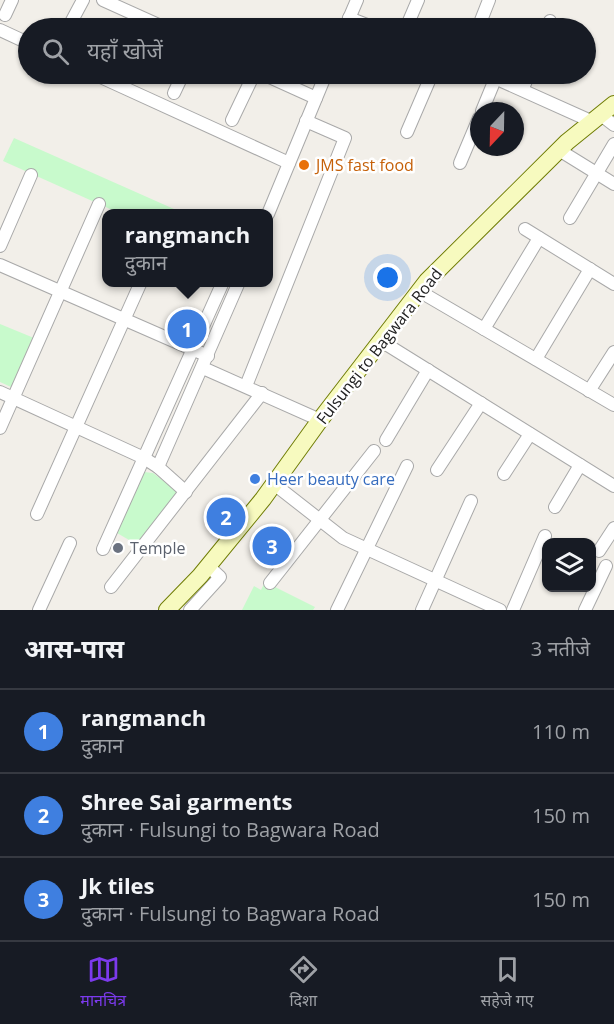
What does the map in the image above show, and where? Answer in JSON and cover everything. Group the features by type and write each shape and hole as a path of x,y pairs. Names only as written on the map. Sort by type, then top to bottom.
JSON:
{"street":[{"path":"5,15 12,0"},
{"path":"74,18 83,0"},
{"path":"103,0 131,18"},
{"path":"349,18 357,0"},
{"path":"410,18 418,0"},
{"path":"482,18 489,0"},
{"path":"0,30 18,38"},
{"path":"116,84 289,162"},
{"path":"174,93 178,84"},
{"path":"232,120 249,84"},
{"path":"285,84 316,98"},
{"path":"270,209 322,84"},
{"path":"407,132 428,84"},
{"path":"484,102 489,84"},
{"path":"512,84 605,117"},
{"path":"523,88 525,84"},
{"name":"Fulsungi to Bagwara Road","path":"167,610 208,566 274,484 427,281 559,150 605,117"},
{"path":"246,386 345,138 306,121"},
{"path":"460,163 470,139"},
{"path":"570,218 595,172 614,144"},
{"path":"559,150 614,184"},
{"path":"0,246 31,175"},
{"path":"0,428 99,204"},
{"path":"525,229 614,284"},
{"path":"484,329 539,238"},
{"path":"0,265 208,356"},
{"path":"536,359 590,269"},
{"path":"37,514 139,287"},
{"path":"103,549 221,287"},
{"path":"158,467 237,287"},
{"path":"419,291 614,405"},
{"path":"381,341 614,486"},
{"path":"589,391 614,352"},
{"path":"203,368 320,420"},
{"path":"386,440 428,370"},
{"path":"0,392 144,458 158,467 186,492"},
{"path":"111,587 262,393"},
{"path":"437,470 480,403"},
{"path":"504,474 530,434"},
{"path":"270,583 374,451"},
{"path":"555,507 580,465"},
{"path":"338,610 407,466"},
{"path":"274,484 343,538 500,610"},
{"path":"422,610 471,501"},
{"path":"598,551 614,528"},
{"path":"513,610 545,536"},
{"path":"39,610 70,543"},
{"path":"190,610 220,577 208,566"},
{"path":"585,610 606,566"}],"green space":[{"path":"14,138 174,209 110,209 3,161"},
{"path":"0,324 34,338 11,387 0,382"},
{"path":"144,472 153,473 178,492 136,544 117,533"},
{"path":"265,582 315,607 313,610 242,610 254,586 261,590"}],"place":[{"name":"JMS fast food","path":"304,165"},
{"name":"rangmanch","path":"187,329"},
{"name":"Heer beauty care","path":"255,479"},
{"name":"Shree Sai garments","path":"226,517"},
{"name":"Jk tiles","path":"272,546"},
{"name":"Temple","path":"118,548"}]}
